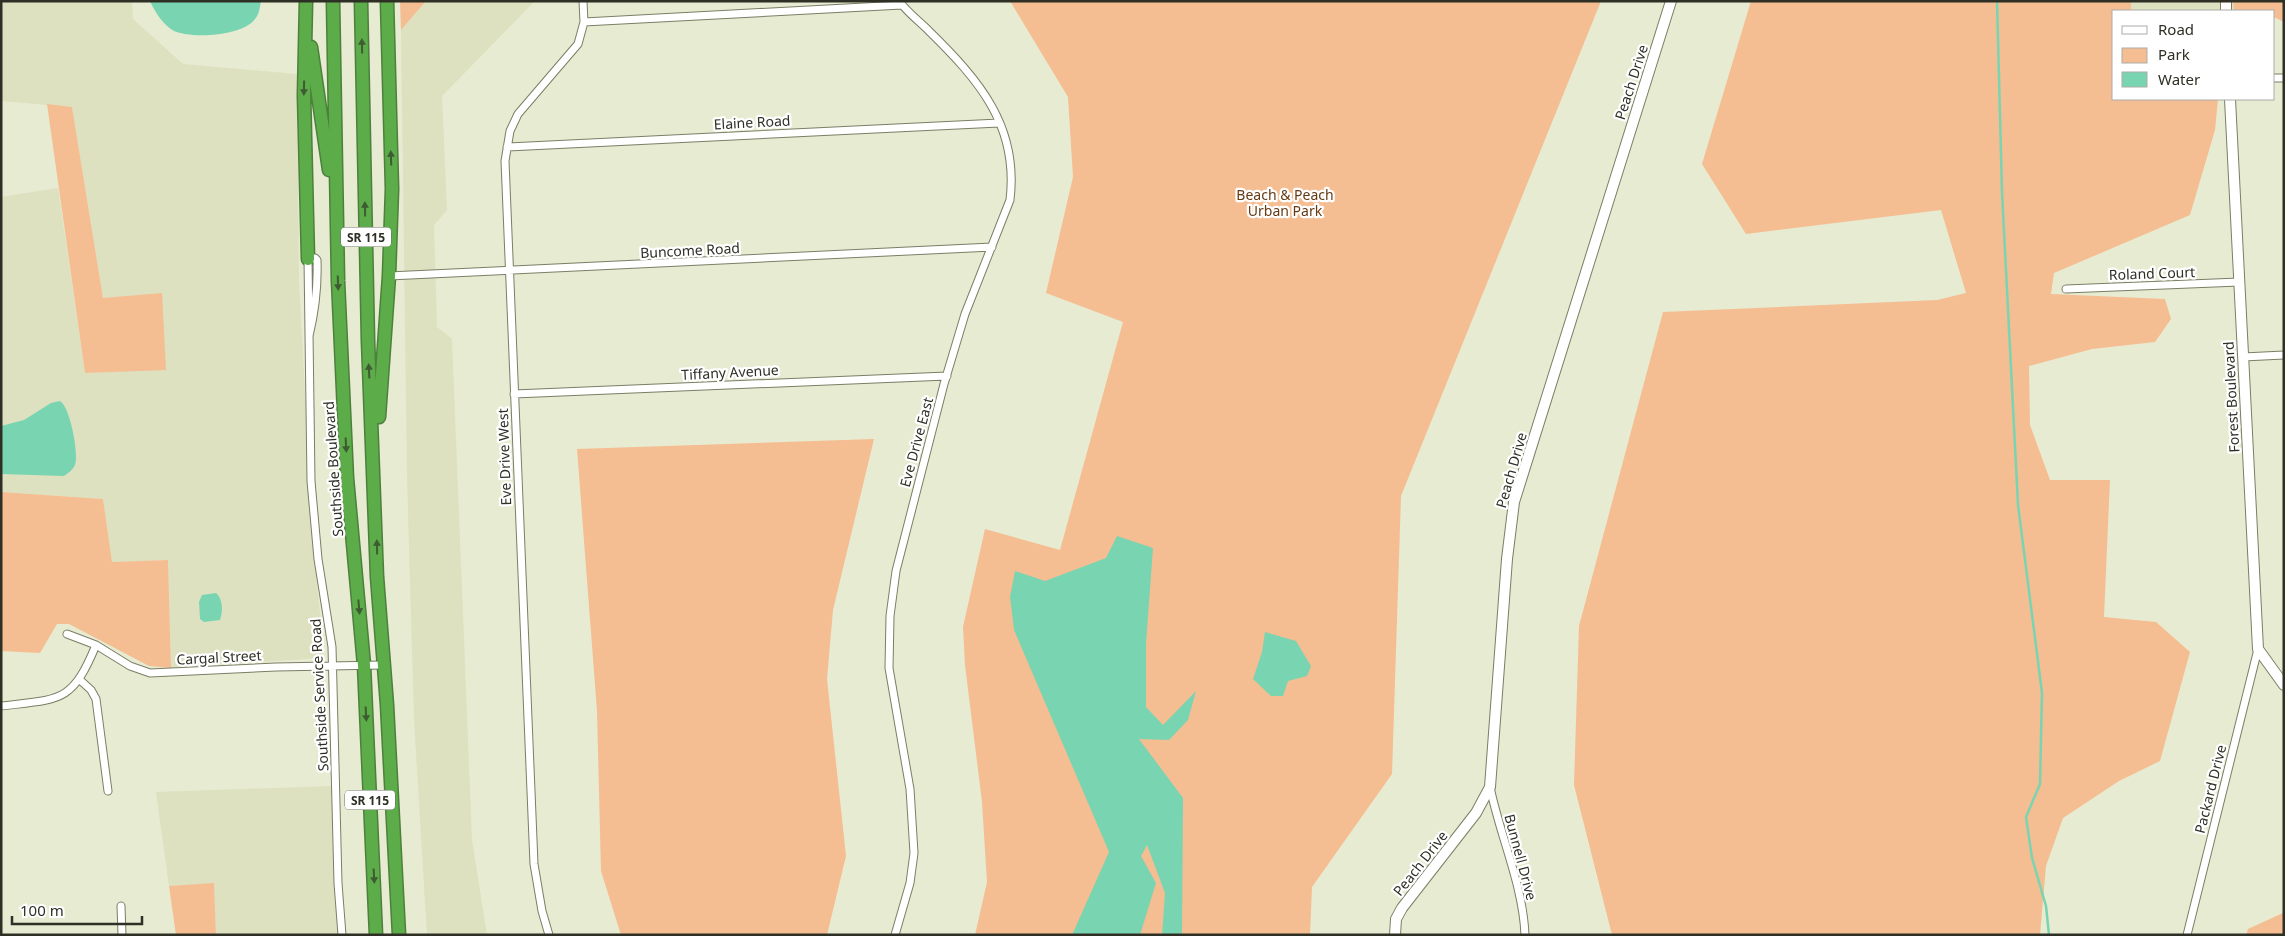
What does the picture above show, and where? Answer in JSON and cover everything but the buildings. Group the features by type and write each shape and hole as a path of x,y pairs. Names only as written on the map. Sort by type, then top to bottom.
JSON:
{"highway":[{"name":"Southside Boulevard","path":"333,1 337,234 347,478 364,665 376,935"},
{"name":"SR 115","path":"361,1 368,341 377,577 399,935"},
{"path":"374,472 389,276 392,189 386,1"},
{"path":"306,3 337,234"},
{"path":"306,3 304,95 308,259"}],"street":[{"name":"Eve Drive West","path":"549,935 542,911 534,864 508,272 505,161 510,131 518,114 578,44 584,22 583,1"},
{"name":"Peach Drive","path":"1395,935 1396,919 1402,908 1476,813 1490,787 1507,559 1514,502 1671,1"},
{"path":"584,22 900,3"},
{"name":"Eve Drive East","path":"895,935 910,883 914,853 910,789 889,668 890,616 901,546 947,376 966,314 1010,200 1012,183 1010,154 992,104 974,78 900,3"},
{"name":"Forest Boulevard","path":"2230,100 2258,650"},
{"name":"Elaine Road","path":"506,147 999,123"},
{"name":"Buncome Road","path":"389,276 508,272 992,247"},
{"name":"Southside Service Road","path":"308,259 311,481 318,560 332,646 331,665 342,935"},
{"name":"Roland Court","path":"2066,289 2239,282"},
{"path":"2243,357 2284,355"},
{"name":"Tiffany Avenue","path":"514,394 947,376"},
{"name":"Cargal Street","path":"67,634 96,644 130,666 150,673 331,665 383,665"},
{"path":"1,706 56,698 66,694 80,680 96,644"},
{"path":"2258,650 2284,685"},
{"name":"Packard Drive","path":"2187,935 2258,650"},
{"path":"80,680 91,690 96,698 108,790"},
{"name":"Bunnell Drive","path":"1490,787 1497,820 1522,908 1525,935"},
{"path":"122,906 122,935"}],"shaded area":[{"path":"1,1 132,1 133,19 183,64 297,74 299,282 314,555 324,653 319,658 171,668 168,560 112,562 103,499 1,492 1,197 58,188 85,373 166,369 103,298 72,107 1,101"},
{"path":"426,1 535,1 442,96 447,210 434,225 437,327 452,339 472,840 487,935 427,935 414,720 407,476 401,30"},
{"path":"2131,1 2233,1 2234,10 2131,10"},
{"path":"333,786 340,935 216,935 214,884 169,886 156,792"}],"green space":[{"path":"400,1 426,1 401,30"},
{"name":"Beach & Peach Urban Park","path":"1010,1 1601,1 1401,496 1392,774 1312,887 1310,935 975,935 987,882 982,802 965,665 963,627 985,529 1060,550 1123,322 1046,293 1073,177 1068,97"},
{"path":"1751,1 2131,1 2131,10 2112,10 2112,100 2218,100 2215,130 2190,215 2054,273 2051,294 2165,299 2171,319 2155,342 2092,349 2029,366 2030,425 2050,480 2110,480 2104,617 2156,622 2190,652 2160,761 2119,781 2063,818 2046,866 2040,935 1612,935 1574,785 1579,626 1663,312 1937,300 1966,293 1941,210 1746,234 1702,164"},
{"path":"2233,1 2284,1 2284,22 2275,18 2275,10 2234,10"},
{"path":"47,104 72,107 103,298 162,293 166,370 85,373"},
{"path":"874,439 833,610 827,679 846,856 827,935 621,935 601,871 597,711 577,449"},
{"path":"1,492 103,499 112,562 168,560 171,668 149,666 69,624 57,624 40,653 1,651"},
{"path":"214,883 216,935 176,935 169,886"},
{"path":"2284,907 2284,935 2246,935 2248,929 2283,913"}],"water":[{"path":"150,1 261,1 255,19 249,25 229,32 193,35 174,31 166,25"},
{"path":"60,401 64,405 73,431 76,459 73,469 64,476 1,474 1,426 24,420 51,403"},
{"path":"1117,536 1153,548 1146,644 1146,707 1163,725 1196,691 1188,720 1169,740 1139,739 1183,798 1182,935 1162,935 1165,893 1147,845 1141,856 1156,883 1140,935 1072,935 1109,852 1014,630 1010,597 1015,571 1045,581 1106,558"},
{"path":"216,593 222,605 220,620 204,622 200,619 199,602 202,595"},
{"path":"1265,632 1296,641 1311,666 1307,676 1288,681 1283,696 1271,696 1253,679 1262,652"}],"waterway":[{"path":"1997,1 2002,192 2018,505 2042,693 2040,784 2026,817 2032,858 2046,906 2049,935"}]}
